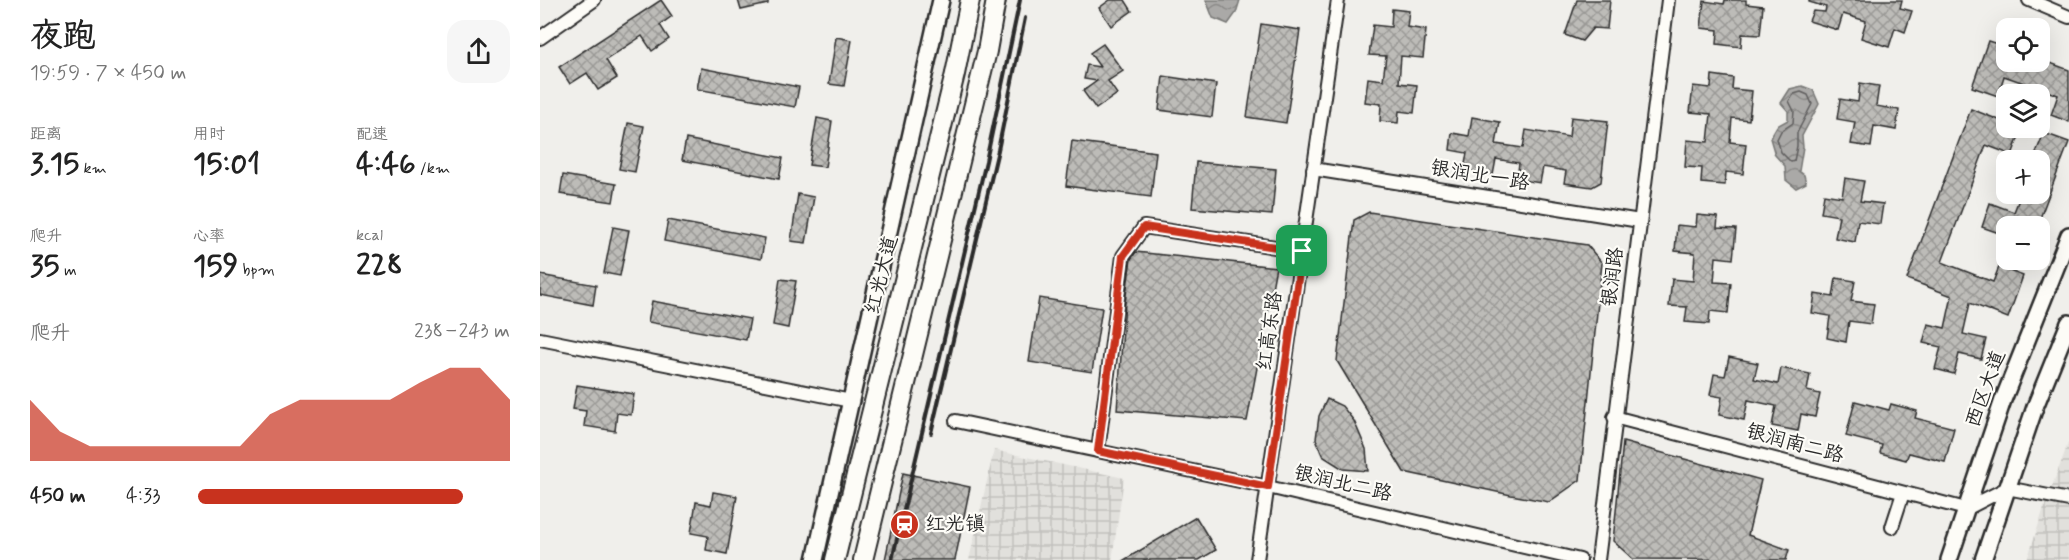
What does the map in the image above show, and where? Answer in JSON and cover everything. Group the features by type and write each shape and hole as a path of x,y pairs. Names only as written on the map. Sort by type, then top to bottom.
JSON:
{"highway":[{"name":"红光大道","path":"835,560 955,74 970,0"},
{"path":"863,560 987,51 996,0"}],"main road":[{"path":"815,560 941,0"},
{"name":"西区大道","path":"1949,560 2003,400 2069,235"},
{"path":"1983,560 2035,407 2069,323"}],"street":[{"path":"540,38 594,0"},
{"name":"红高东路","path":"1257,560 1338,0"},
{"name":"银润路","path":"1598,560 1614,417 1668,0"},
{"path":"2029,0 2069,17"},
{"name":"银润北一路","path":"1313,169 1640,221"},
{"path":"1098,451 1123,256 1144,227 1302,251"},
{"path":"540,339 851,401"},
{"name":"银润南二路","path":"1614,417 1966,509"},
{"name":"银润北二路","path":"956,421 1268,487 1580,560"},
{"path":"1966,509 2007,488 2069,500"},
{"path":"1892,527 1902,493"}],"shaded area":[{"path":"2069,441 2069,560 2027,560 2045,505"},
{"path":"994,450 1124,478 1112,560 969,560"}],"water":[{"path":"1206,0 1240,0 1236,13 1228,24 1213,18"},
{"path":"1802,86 1813,90 1819,104 1802,136 1803,147 1799,171 1804,175 1806,183 1796,188 1786,180 1785,166 1775,155 1770,138 1777,126 1788,120 1788,111 1781,103 1790,89"}],"building":[{"path":"661,0 672,16 660,25 669,39 652,51 642,36 606,60 617,78 598,90 587,73 570,84 559,67"},
{"path":"738,0 768,0 768,4 741,10"},
{"path":"1110,0 1125,0 1132,11 1111,26 1099,8"},
{"path":"1577,0 1610,0 1607,29 1593,28 1582,41 1565,35"},
{"path":"1725,0 1746,0 1746,4 1763,6 1760,35 1742,34 1741,47 1717,44 1718,30 1701,28 1704,1 1724,4"},
{"path":"1809,0 1902,0 1900,8 1912,11 1905,32 1895,28 1889,47 1861,38 1866,21 1843,14 1838,30 1809,21 1813,11 1825,12 1826,7 1809,2"},
{"path":"1392,9 1409,11 1407,27 1426,30 1423,58 1401,56 1399,83 1417,85 1414,113 1399,111 1398,123 1380,121 1381,104 1365,102 1368,78 1383,80 1386,56 1369,55 1373,25 1391,27"},
{"path":"1261,24 1300,30 1286,123 1247,117"},
{"path":"836,37 852,40 844,86 829,84"},
{"path":"1988,41 1996,44 1996,72 2050,72 2050,63 2069,70 2069,122 2051,115 2058,95 2050,92 2050,84 2027,84 2004,76 2002,84 1996,84 1996,95 1972,87"},
{"path":"1103,44 1123,71 1108,81 1117,94 1096,109 1083,91 1097,81 1084,79 1087,65 1100,67 1090,53"},
{"path":"701,68 799,87 795,107 697,89"},
{"path":"1712,75 1733,78 1732,89 1752,91 1749,120 1732,118 1730,142 1746,144 1743,174 1726,172 1725,185 1701,183 1702,168 1685,167 1687,140 1708,142 1711,114 1690,112 1693,86 1711,88"},
{"path":"1163,76 1216,84 1212,117 1159,110"},
{"path":"1860,83 1879,86 1876,106 1899,110 1896,130 1874,126 1871,147 1851,144 1855,122 1837,119 1840,99 1858,102"},
{"path":"1971,109 1996,119 1996,138 2018,138 2014,150 1999,150 1986,145 1942,262 1993,282 1998,270 2007,270 2023,276 2008,318 1970,303 1963,334 1986,339 1981,359 1959,354 1954,374 1935,369 1941,347 1923,343 1928,324 1945,328 1952,296 1907,279"},
{"path":"1472,117 1500,122 1496,144 1523,148 1526,130 1569,137 1571,117 1608,121 1601,182 1592,187 1564,183 1566,171 1543,167 1540,183 1517,179 1519,163 1496,159 1493,175 1464,170 1467,153 1450,150 1452,133 1469,136"},
{"path":"817,118 832,121 825,167 809,165"},
{"path":"628,123 644,126 635,172 619,169"},
{"path":"2050,135 2069,142 2050,192 2050,150 2037,150 2042,138 2050,138"},
{"path":"686,139 783,158 779,179 682,160"},
{"path":"1072,141 1156,152 1151,197 1066,186"},
{"path":"1196,162 1276,169 1272,215 1192,208"},
{"path":"563,175 616,184 613,202 560,194"},
{"path":"1845,178 1864,181 1860,201 1883,204 1880,224 1858,221 1855,242 1835,238 1839,216 1821,213 1824,194 1842,197"},
{"path":"798,194 814,197 806,243 791,241"},
{"path":"1990,203 2014,212 2017,204 2045,204 2041,216 1996,216 1996,232 1982,227"},
{"path":"1369,212 1587,245 1602,263 1580,480 1549,502 1404,472 1337,361 1354,220"},
{"path":"1697,215 1718,217 1717,228 1736,229 1733,259 1716,257 1714,282 1731,283 1728,313 1710,311 1709,324 1685,322 1687,307 1669,306 1672,279 1693,281 1695,253 1675,251 1677,225 1696,227"},
{"path":"668,220 765,238 761,259 664,241"},
{"path":"613,227 629,230 620,276 604,273"},
{"path":"1136,252 1276,267 1247,421 1117,410 1125,303 1131,259"},
{"path":"540,275 596,285 593,305 540,295"},
{"path":"1836,278 1855,281 1851,301 1874,304 1871,324 1849,321 1846,342 1827,338 1830,316 1812,313 1815,294 1833,297"},
{"path":"780,279 796,281 788,328 773,325"},
{"path":"1039,298 1102,308 1092,372 1029,362"},
{"path":"652,301 750,319 746,340 648,322"},
{"path":"1729,357 1758,363 1754,379 1778,384 1781,368 1810,374 1807,391 1820,394 1815,417 1801,414 1798,431 1772,426 1776,406 1748,400 1744,420 1719,415 1722,397 1710,395 1714,374 1725,376"},
{"path":"577,385 634,394 631,415 617,413 615,431 584,426 586,411 573,409"},
{"path":"1327,399 1342,406 1354,421 1366,449 1368,471 1343,469 1324,457 1316,439 1319,416"},
{"path":"1855,401 1889,410 1891,404 1917,411 1915,418 1954,428 1945,462 1909,453 1906,460 1880,453 1882,445 1846,436"},
{"path":"1623,442 1761,480 1748,535 1789,550 1786,560 1633,559 1613,541"},
{"path":"903,473 970,487 955,560 885,560"},
{"path":"713,492 737,496 727,554 706,550 708,536 691,533 696,502 711,505"},
{"path":"1196,517 1216,550 1199,560 1124,560"}],"railway":[{"path":"892,560 986,161 1020,0"},
{"path":"931,433 998,150 1025,18"}],"place":[{"name":"红光镇","path":"904,524"}],"route":[{"path":"1144,227 1302,251 1268,487 1098,451 1123,256 1144,227"}]}
